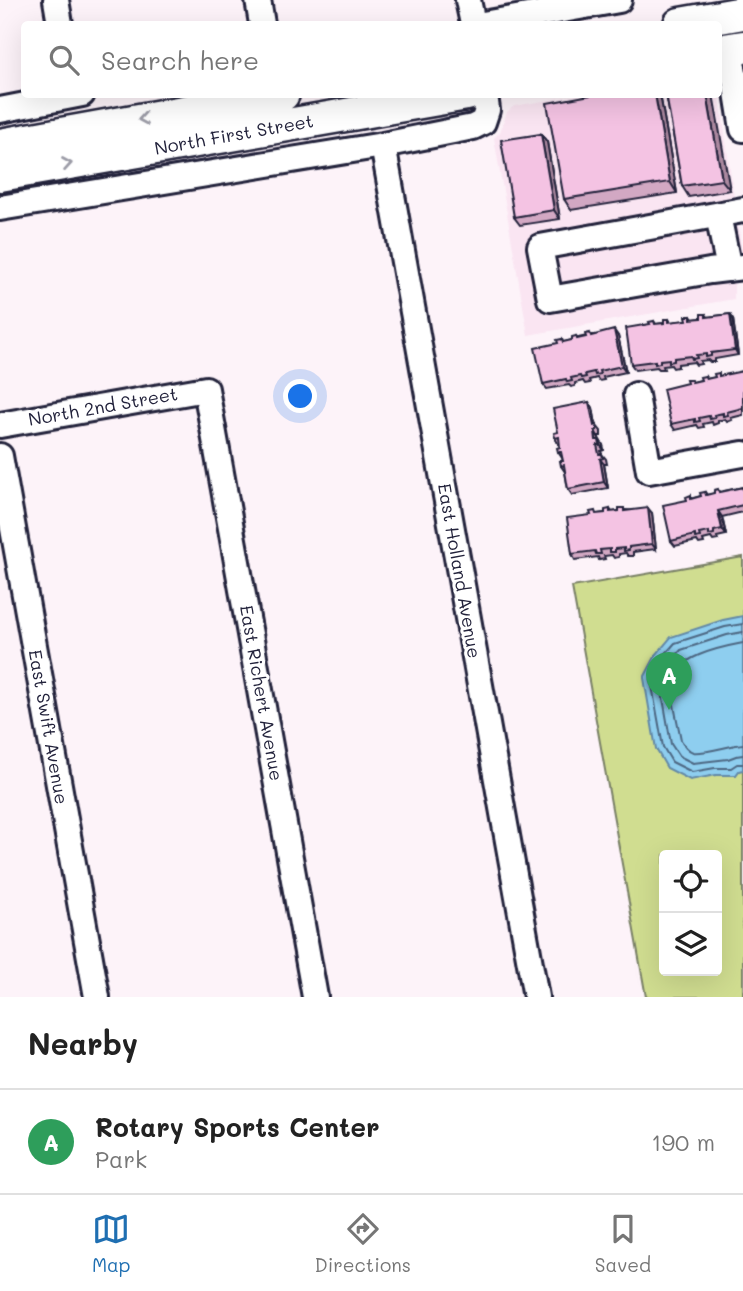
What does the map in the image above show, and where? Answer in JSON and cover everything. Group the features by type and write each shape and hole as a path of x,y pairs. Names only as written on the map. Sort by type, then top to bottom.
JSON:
{"main road":[{"path":"697,21 743,13"},
{"name":"North First Street","path":"0,145 260,98"},
{"name":"North First Street","path":"0,175 444,98"}],"street":[{"path":"56,0 60,21"},
{"path":"258,0 262,21"},
{"path":"468,0 472,21"},
{"path":"501,21 619,0"},
{"path":"730,49 743,129"},
{"path":"0,110 61,98"},
{"path":"0,208 383,145 473,127 483,122 487,110 486,98"},
{"name":"East Holland Avenue","path":"383,145 536,997"},
{"path":"719,215 736,268 550,299 540,247 743,210"},
{"name":"North 2nd Street","path":"0,425 206,389"},
{"name":"East Richert Avenue","path":"206,389 315,997"},
{"path":"636,395 649,471 743,454"},
{"name":"East Swift Avenue","path":"0,456 97,997"}],"shaded area":[{"path":"561,98 720,98 742,251 742,264 734,285 734,299 528,335 494,138 500,132 507,112 514,106"}],"green space":[{"path":"743,557 743,997 646,997 572,587"}],"water":[{"path":"743,616 743,770 736,775 716,775 690,780 667,768 656,749 644,678 656,655 671,637"}],"building":[{"path":"574,98 656,98 670,182 564,199 547,103"},
{"path":"667,98 708,98 722,180 682,186"},
{"path":"541,134 554,210 514,217 501,140"},
{"path":"701,314 706,314 706,317 730,314 735,350 711,353 711,356 706,357 706,354 696,355 697,358 692,359 691,356 674,358 674,361 669,362 669,359 660,360 660,363 655,364 655,361 631,364 626,328 654,321 655,324 664,323 664,319 669,319 669,322 687,320 686,316 691,316 691,319 701,318"},
{"path":"614,330 622,366 599,371 600,374 595,375 594,372 585,374 586,377 571,378 572,381 567,382 566,379 543,384 535,348 558,343 557,340 562,339 563,342 576,336 577,339 586,337 585,334 590,333 591,336"},
{"path":"743,371 743,408 727,412 728,415 714,415 715,418 710,419 709,416 699,418 700,421 695,422 695,419 671,424 663,389 687,383 686,380 692,382 701,380 700,377 705,376 706,379 715,377 714,374 719,373 719,376"},
{"path":"589,402 594,426 597,425 596,440 599,440 599,454 602,454 603,458 600,459 604,482 568,489 564,465 561,466 560,461 563,461 561,452 558,452 557,448 560,447 559,437 555,438 554,433 558,432 553,409"},
{"path":"743,487 743,505 718,511 722,529 714,531 714,534 709,535 709,532 699,534 700,537 695,538 695,535 671,541 663,505 687,500 686,497 691,495 691,499 701,496 700,493 705,492 706,495 718,489 719,492"},
{"path":"619,508 624,508 624,511 648,508 652,544 629,547 629,550 624,551 624,548 615,549 615,552 610,552 610,549 600,550 601,554 596,554 595,551 572,554 567,518 591,515 590,512 595,511 596,514 610,509 610,512 619,511"}],"place":[{"name":"Rotary Sports Center","path":"669,710"}]}
